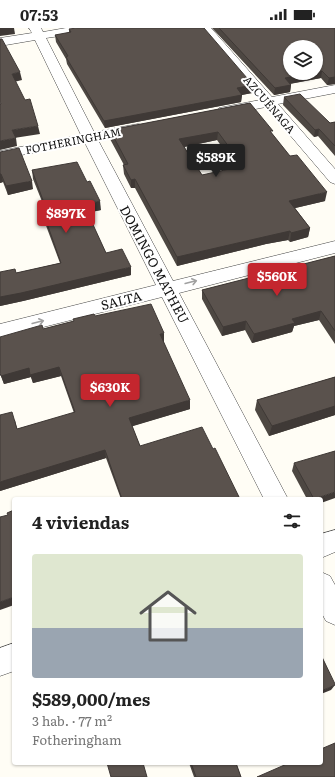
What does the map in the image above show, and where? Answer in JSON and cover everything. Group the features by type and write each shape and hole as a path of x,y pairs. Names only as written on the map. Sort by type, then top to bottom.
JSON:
{"street":[{"path":"0,42 37,32 88,28"},
{"name":"AZCUÉNAGA","path":"205,28 335,179"},
{"name":"DOMINGO MATHEU","path":"37,32 89,137 275,497"},
{"path":"214,113 335,89"},
{"name":"FOTHERINGHAM","path":"0,155 151,125"},
{"name":"SALTA","path":"0,331 168,288 335,248"},
{"path":"323,545 335,542"},
{"path":"323,589 335,612"},
{"path":"0,662 12,658"}],"building":[{"path":"204,28 253,85 237,88 242,95 104,121 66,57 68,56 55,35 71,32 69,29"},
{"path":"219,28 335,28 335,77 329,78 323,72 323,40 283,40 283,80 287,80 291,85 275,88"},
{"path":"0,39 2,39 20,72 12,74 25,100 30,99 38,126 12,130 16,138 0,141 1,104"},
{"path":"300,94 330,123 335,122 335,146 319,129 315,130 284,97"},
{"path":"250,103 273,131 270,131 290,156 297,155 327,192 289,201 310,228 291,233 290,231 177,257 135,179 131,180 123,165 128,164 110,130","holes":["218,132 243,166 202,175 179,139"]},
{"path":"19,148 32,181 6,186 0,174 0,152"},
{"path":"77,162 87,182 90,181 100,201 84,205 106,253 122,249 131,267 0,297 0,272 15,269 16,273 61,263 44,215 48,214 32,170"},
{"path":"335,256 335,331 321,311 292,319 295,323 254,334 246,321 223,327 202,290"},
{"path":"151,304 164,333 160,334 190,400 129,418 140,446 202,427 213,449 215,448 239,497 121,497 105,450 0,482 0,415 12,412 17,429 75,412 59,367 30,375 29,368 1,376 0,337 42,325 43,329 74,321 73,319 94,314 95,316"},
{"path":"335,377 335,406 272,426 257,400"},
{"path":"335,451 335,492 320,497 313,497 294,463"},
{"path":"12,511 12,598 0,602 0,517 8,515 7,513"},
{"path":"323,659 335,684 323,690"},
{"path":"335,743 335,777 257,777 284,765 323,765 323,748"},
{"path":"108,765 144,765 147,777 111,777"},
{"path":"192,765 237,765 241,777 196,777"}]}
